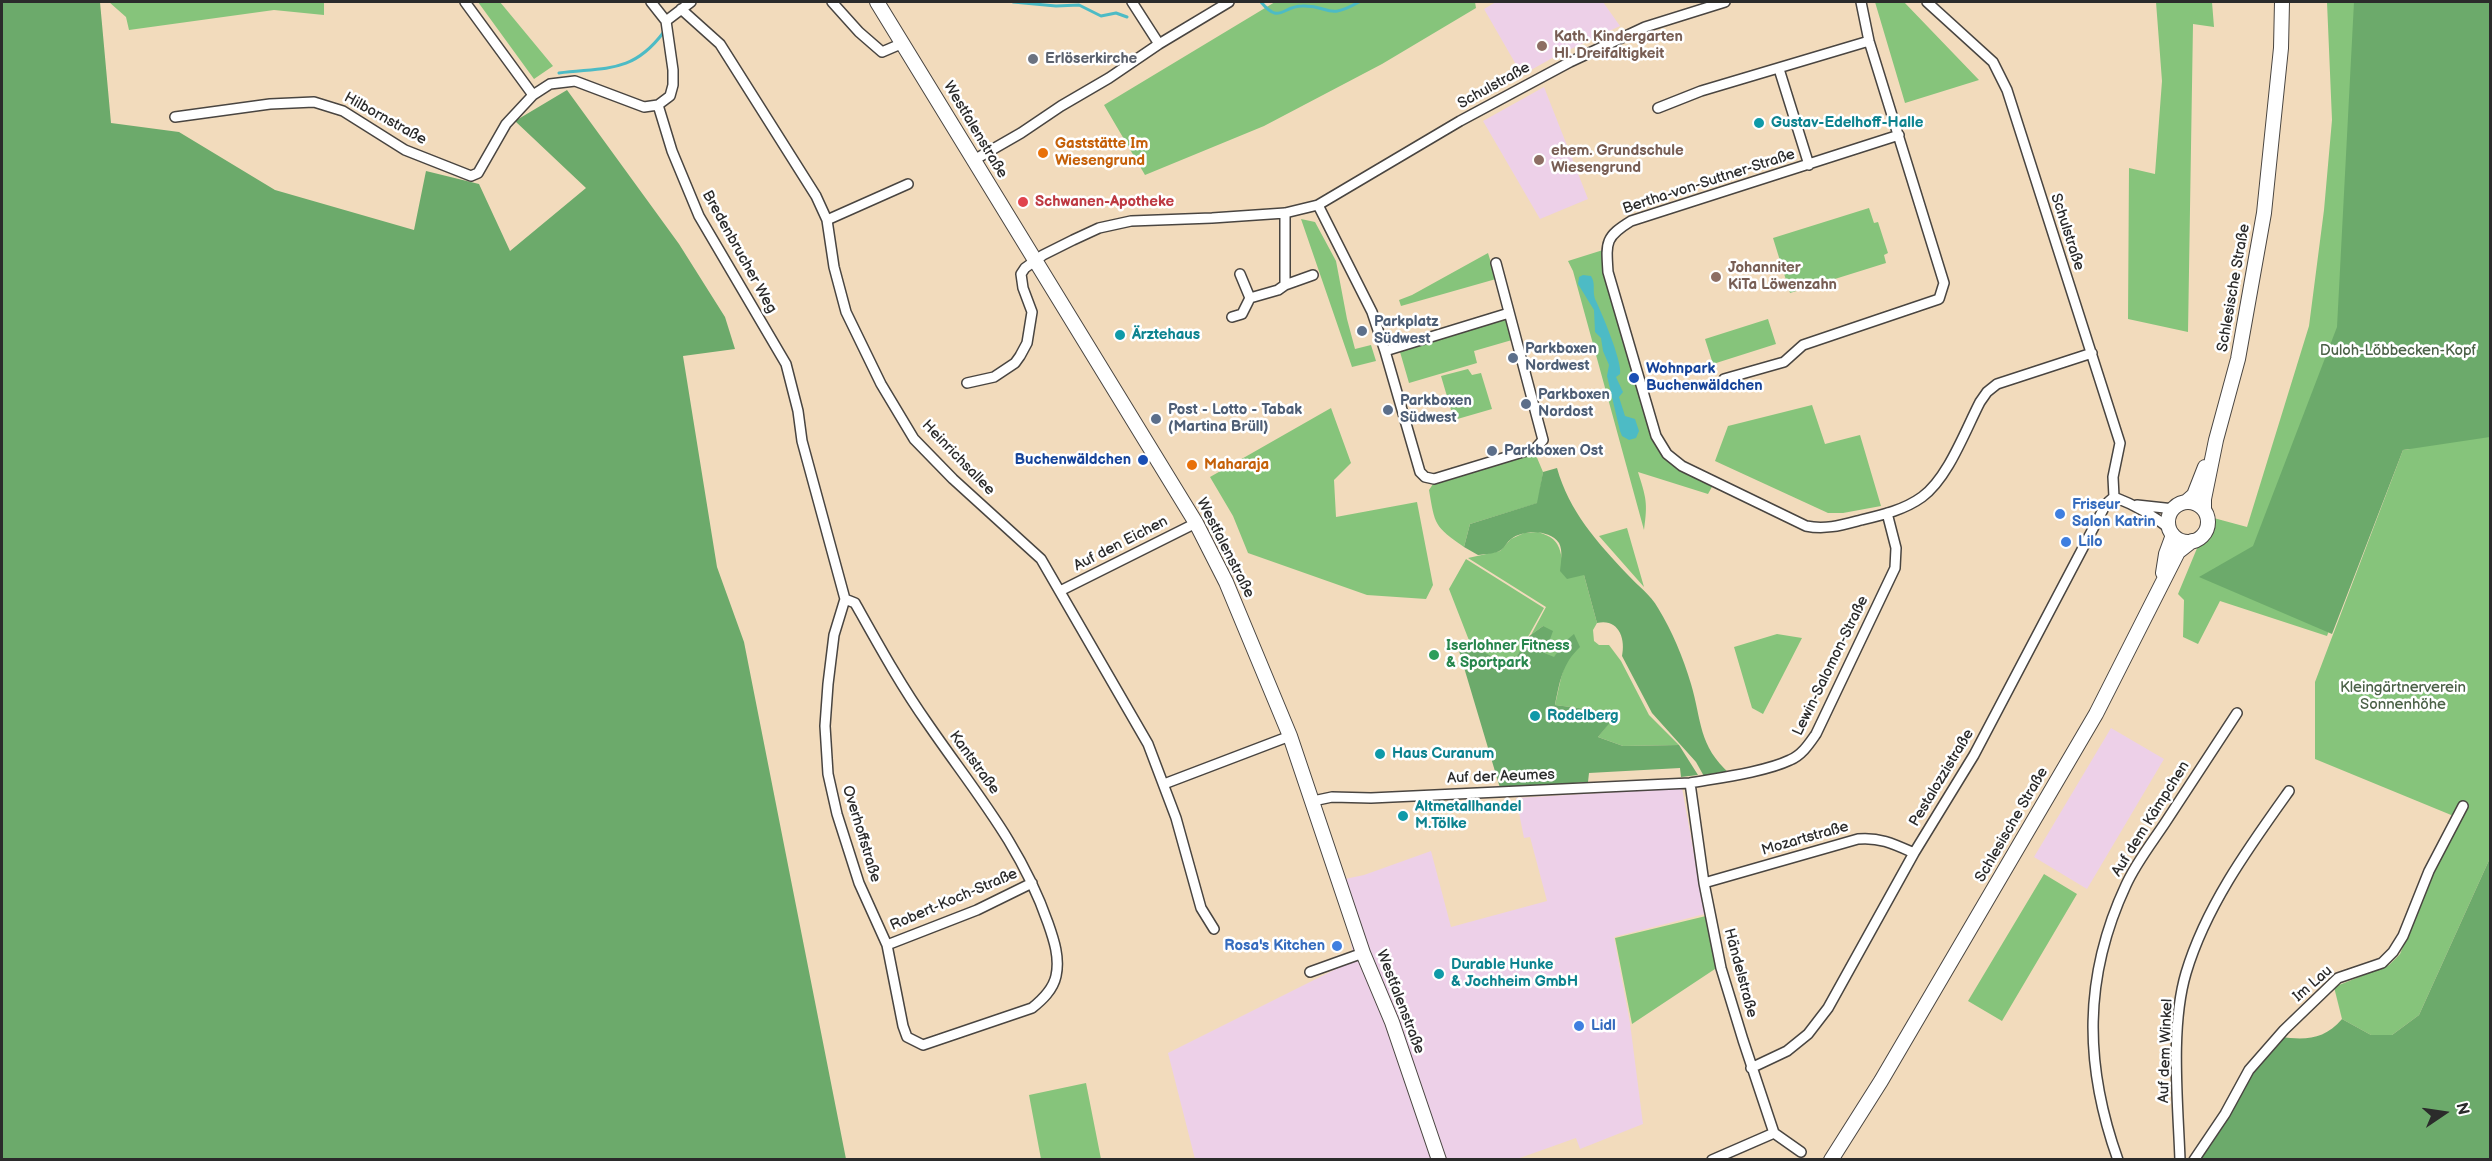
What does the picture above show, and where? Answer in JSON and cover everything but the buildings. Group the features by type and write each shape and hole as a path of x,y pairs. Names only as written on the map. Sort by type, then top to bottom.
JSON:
{"main road":[{"name":"Westfalenstraße","path":"877,2 1196,523 1231,592 1290,736 1363,953 1392,1022 1439,1160"},
{"name":"Schlesische Straße","path":"2270,138 2274,2"},
{"name":"Schlesische Straße","path":"2204,510 2204,499 2216,440 2238,359 2264,213 2281,48 2282,2"},
{"name":"Schlesische Straße","path":"2180,505 2194,495 2216,440"},
{"path":"2180,505 2199,505 2204,510 2207,515 2207,528 2199,539 2185,542 2171,532 2170,515 2180,505"},
{"name":"Schlesische Straße","path":"2162,581 2171,532"},
{"name":"Schlesische Straße","path":"1832,1160 1881,1081 2096,714 2178,552 2192,541"},
{"name":"Schlesische Straße","path":"1842,1160 1881,1081"}],"street":[{"path":"465,2 533,95"},
{"path":"651,2 666,21 671,45 673,85 670,96 657,105"},
{"path":"666,21 691,2"},
{"path":"832,2 882,52 903,43"},
{"path":"1132,2 1159,44"},
{"path":"974,160 1229,2"},
{"name":"Schulstraße","path":"1035,261 1099,228 1131,221 1285,213 1318,205 1460,121 1570,62 1645,27 1725,2"},
{"path":"1724,379 1784,362 1803,345 1939,299 1944,283 1869,41 1861,2"},
{"name":"Schulstraße","path":"1928,2 1993,62 2007,90 2120,443 2113,477 2114,497"},
{"name":"Heinrichsallee","path":"681,9 720,44 816,196 827,220 834,267 846,312 881,384 914,439 953,479 1041,559 1060,591 1148,744 1187,852 1201,908 1214,929"},
{"path":"1658,108 1701,91 1869,41"},
{"name":"Bertha-von-Suttner-Straße","path":"1779,69 1809,165"},
{"name":"Hilbornstraße","path":"175,117 270,104 321,104 343,111 405,150 471,176 478,173 506,124 533,95 550,84 569,80 633,104 644,107 657,105"},
{"name":"Bredenbrucher Weg","path":"657,105 672,151 699,216 786,364 798,411"},
{"name":"Bertha-von-Suttner-Straße","path":"1899,135 1631,221 1610,237 1606,249 1608,272 1656,436 1667,454 1682,466 1806,526 1820,529 1834,527 1887,513 1912,503 1928,492 1942,475 1980,402 1997,384 2092,353"},
{"path":"827,220 908,184"},
{"path":"1318,205 1372,312 1420,472 1425,477 1434,479 1536,448 1543,440 1496,263"},
{"path":"1285,213 1285,285"},
{"path":"967,383 994,378 1015,363 1020,356 1031,325 1032,312 1023,288 1021,274 1035,261"},
{"path":"1240,274 1250,298"},
{"path":"1232,317 1242,314 1250,298 1278,290 1285,285 1313,275"},
{"path":"1385,351 1509,313"},
{"name":"Kantstraße","path":"798,411 802,441 845,599 855,603 900,682 1012,842 1032,882 1056,948 1056,978 1044,999 1032,1008 935,1043 923,1045 907,1037"},
{"path":"2114,497 2137,505 2148,505 2161,509 2180,505"},
{"name":"Pestalozzistraße","path":"1751,1068 1787,1051 1808,1034 1828,1008 1914,853 1974,755 2106,504 2114,497"},
{"path":"2137,505 2145,514 2157,519 2171,532"},
{"name":"Lewin-Salomon-Straße","path":"1690,783 1736,775 1791,760 1805,750 1816,734 1895,568 1896,548 1887,513"},
{"name":"Auf den Eichen","path":"1060,591 1196,523"},
{"name":"Overhoffstraße","path":"845,599 834,635 828,684 825,726 828,774 837,814 859,883 887,945 907,1037"},
{"name":"Auf dem Kämpchen","path":"2118,1160 2098,1094 2093,1052 2095,993 2102,946 2126,885 2142,856 2237,713"},
{"path":"1164,784 1290,736"},
{"name":"Auf der Aeumes","path":"1313,801 1332,797 1371,798 1690,783"},
{"name":"Händelstraße","path":"1690,783 1704,883 1721,968 1751,1068 1774,1133"},
{"name":"Auf dem Winkel","path":"2180,1160 2177,1052 2180,1008 2186,974 2220,895 2289,791"},
{"name":"Im Lau","path":"2194,1160 2225,1114 2249,1070 2284,1030 2338,978 2382,963 2392,952 2403,936 2429,872 2463,806"},
{"name":"Mozartstraße","path":"1704,883 1858,839 1887,840 1914,853"},
{"name":"Robert-Koch-Straße","path":"887,945 977,909 1032,882"},
{"path":"1310,972 1363,953"},
{"path":"1712,1160 1774,1133 1801,1152"}],"shaded area":[{"name":"Kath. Kindergarten Hl. Dreifaltigkeit","path":"1496,2 1603,2 1620,26 1522,75 1484,9"},
{"name":"ehem. Grundschule Wiesengrund","path":"1544,87 1588,199 1540,219 1483,121"},
{"path":"2111,728 2164,759 2087,889 2034,857"},
{"path":"1682,788 1705,914 1614,937 1630,1023 1643,1124 1580,1149 1576,1138 1517,1159 1195,1159 1168,1053 1354,960 1340,880 1364,875 1431,851 1451,927 1547,901 1530,837 1524,838 1516,798"}],"green space":[{"path":"2,2 100,2 111,123 179,132 275,190 414,230 426,171 479,184 510,251 586,188 515,121 567,90 679,244 725,317 735,349 683,356 717,567 744,642 846,1159 2,1159"},
{"path":"109,2 324,2 324,15 274,10 129,30 126,17"},
{"path":"478,2 500,2 553,66 534,79"},
{"path":"1275,2 1475,2 1476,8 1382,64 1264,126 1145,175 1104,105"},
{"path":"1875,2 1904,2 1979,80 1905,103"},
{"path":"2156,2 2212,2 2214,27 2193,24 2188,332 2128,319 2129,168 2155,174 2162,81"},
{"name":"Duloh-Löbbecken-Kopf","path":"2327,2 2490,2 2490,858 2419,1015 2392,1035 2371,1035 2342,1019 2334,987 2389,965 2400,954 2456,817 2315,759 2315,682 2403,450 2410,449 2399,444 2375,502 2327,636 2220,601 2198,644 2183,637 2184,600 2178,594 2210,517 2247,527 2309,326 2324,210 2332,120"},
{"name":"Duloh-Löbbecken-Kopf","path":"2354,2 2490,2 2490,437 2403,450 2332,634 2199,577 2253,546 2337,327"},
{"path":"1869,208 1874,223 1878,222 1888,253 1884,255 1886,263 1790,293 1773,238"},
{"path":"1301,219 1315,222 1336,261 1355,349 1371,345 1376,361 1352,367"},
{"path":"1603,250 1658,430 1671,458 1713,485 1708,494 1638,472 1646,500 1644,530 1573,271 1568,261"},
{"path":"1488,253 1496,279 1401,306 1399,300"},
{"path":"1506,315 1512,340 1474,351 1477,363 1409,383 1398,345"},
{"path":"1768,319 1776,344 1713,364 1705,339"},
{"path":"1468,369 1472,375 1481,373 1492,409 1454,420 1441,376"},
{"path":"1812,405 1825,444 1860,435 1881,506 1843,513 1828,513 1715,461 1728,426"},
{"path":"1331,408 1351,463 1334,480 1336,517 1417,502 1433,585 1426,599 1367,595 1248,553 1233,516 1210,477"},
{"path":"1535,453 1543,472 1538,503 1470,524 1464,547 1441,529 1435,518 1431,502 1429,490 1433,484"},
{"path":"1557,468 1562,484 1585,525 1616,562 1652,599 1663,617 1691,684 1706,743 1730,774 1705,778 1696,762 1652,713 1622,656 1623,643 1619,631 1610,624 1597,623 1584,575 1567,579 1560,571 1561,549 1555,538 1536,532 1522,534 1511,539 1499,551 1478,555 1464,547 1470,524 1537,503 1543,472"},
{"path":"1627,528 1644,587 1599,536"},
{"path":"1538,532 1555,541 1562,559 1584,575 1597,623 1593,630 1594,641 1599,645 1609,645 1621,661 1649,715 1679,745 1623,746 1598,737 1617,713 1555,705 1574,635 1563,643 1554,658 1545,653 1543,626 1531,635 1546,607 1468,558 1500,551 1511,539 1524,533"},
{"path":"1466,559 1544,608 1510,669 1470,643 1449,589"},
{"path":"1543,626 1553,631 1545,653 1554,657 1563,643 1574,634 1580,647 1565,666 1555,705 1618,713 1598,737 1623,746 1679,745 1698,775 1681,777 1680,768 1589,773 1588,782 1500,788 1457,644 1470,643 1510,668 1528,637"},
{"path":"1777,634 1802,638 1763,714 1752,708 1734,647"},
{"path":"2490,858 2490,1159 2197,1160 2251,1070 2280,1037 2306,1038 2321,1035 2342,1019 2371,1035 2392,1035 2419,1015"},
{"path":"2044,874 2077,894 2002,1021 1968,1001"},
{"path":"1706,916 1718,967 1632,1024 1615,938"},
{"path":"1086,1083 1101,1159 1041,1159 1029,1095"}],"water":[{"path":"1591,276 1594,284 1595,299 1611,337 1620,368 1620,374 1616,377 1623,392 1619,397 1625,416 1635,419 1639,431 1636,438 1629,440 1622,436 1620,431 1607,376 1609,365 1601,338 1595,332 1594,310 1578,284 1579,277"}],"waterway":[{"path":"1013,2 1056,6 1079,5 1101,16 1116,13 1127,17"},
{"path":"1261,2 1267,9 1277,13 1302,6 1334,11 1348,8 1359,2"},
{"path":"559,73 604,69 629,62 652,46 663,33"}],"place":[{"name":"Kath. Kindergarten Hl. Dreifaltigkeit","path":"1542,46"},
{"name":"Erlöserkirche","path":"1033,59"},
{"name":"Gustav-Edelhoff-Halle","path":"1759,123"},
{"name":"Gaststätte Im Wiesengrund","path":"1043,153"},
{"name":"ehem. Grundschule Wiesengrund","path":"1539,160"},
{"name":"Schwanen-Apotheke","path":"1023,202"},
{"name":"Johanniter KiTa Löwenzahn","path":"1716,277"},
{"name":"Parkplatz Südwest","path":"1362,331"},
{"name":"Ärztehaus","path":"1120,335"},
{"name":"Parkboxen Nordwest","path":"1513,358"},
{"name":"Wohnpark Buchenwäldchen","path":"1634,378"},
{"name":"Parkboxen Nordost","path":"1526,404"},
{"name":"Parkboxen Südwest","path":"1388,410"},
{"name":"Post - Lotto - Tabak (Martina Brüll)","path":"1156,419"},
{"name":"Parkboxen Ost","path":"1492,451"},
{"name":"Buchenwäldchen","path":"1143,460"},
{"name":"Maharaja","path":"1192,465"},
{"name":"Friseur Salon Katrin","path":"2060,514"},
{"name":"Lilo","path":"2066,542"},
{"name":"Iserlohner Fitness & Sportpark","path":"1434,655"},
{"name":"Rodelberg","path":"1535,716"},
{"name":"Haus Curanum","path":"1380,754"},
{"name":"Altmetallhandel M.Tölke","path":"1403,816"},
{"name":"Rosa's Kitchen","path":"1337,946"},
{"name":"Durable Hunke & Jochheim GmbH","path":"1439,974"},
{"name":"Lidl","path":"1579,1026"}],"park label":[{"name":"Kleingärtnerverein Sonnenhöhe","path":"2403,696"}]}
